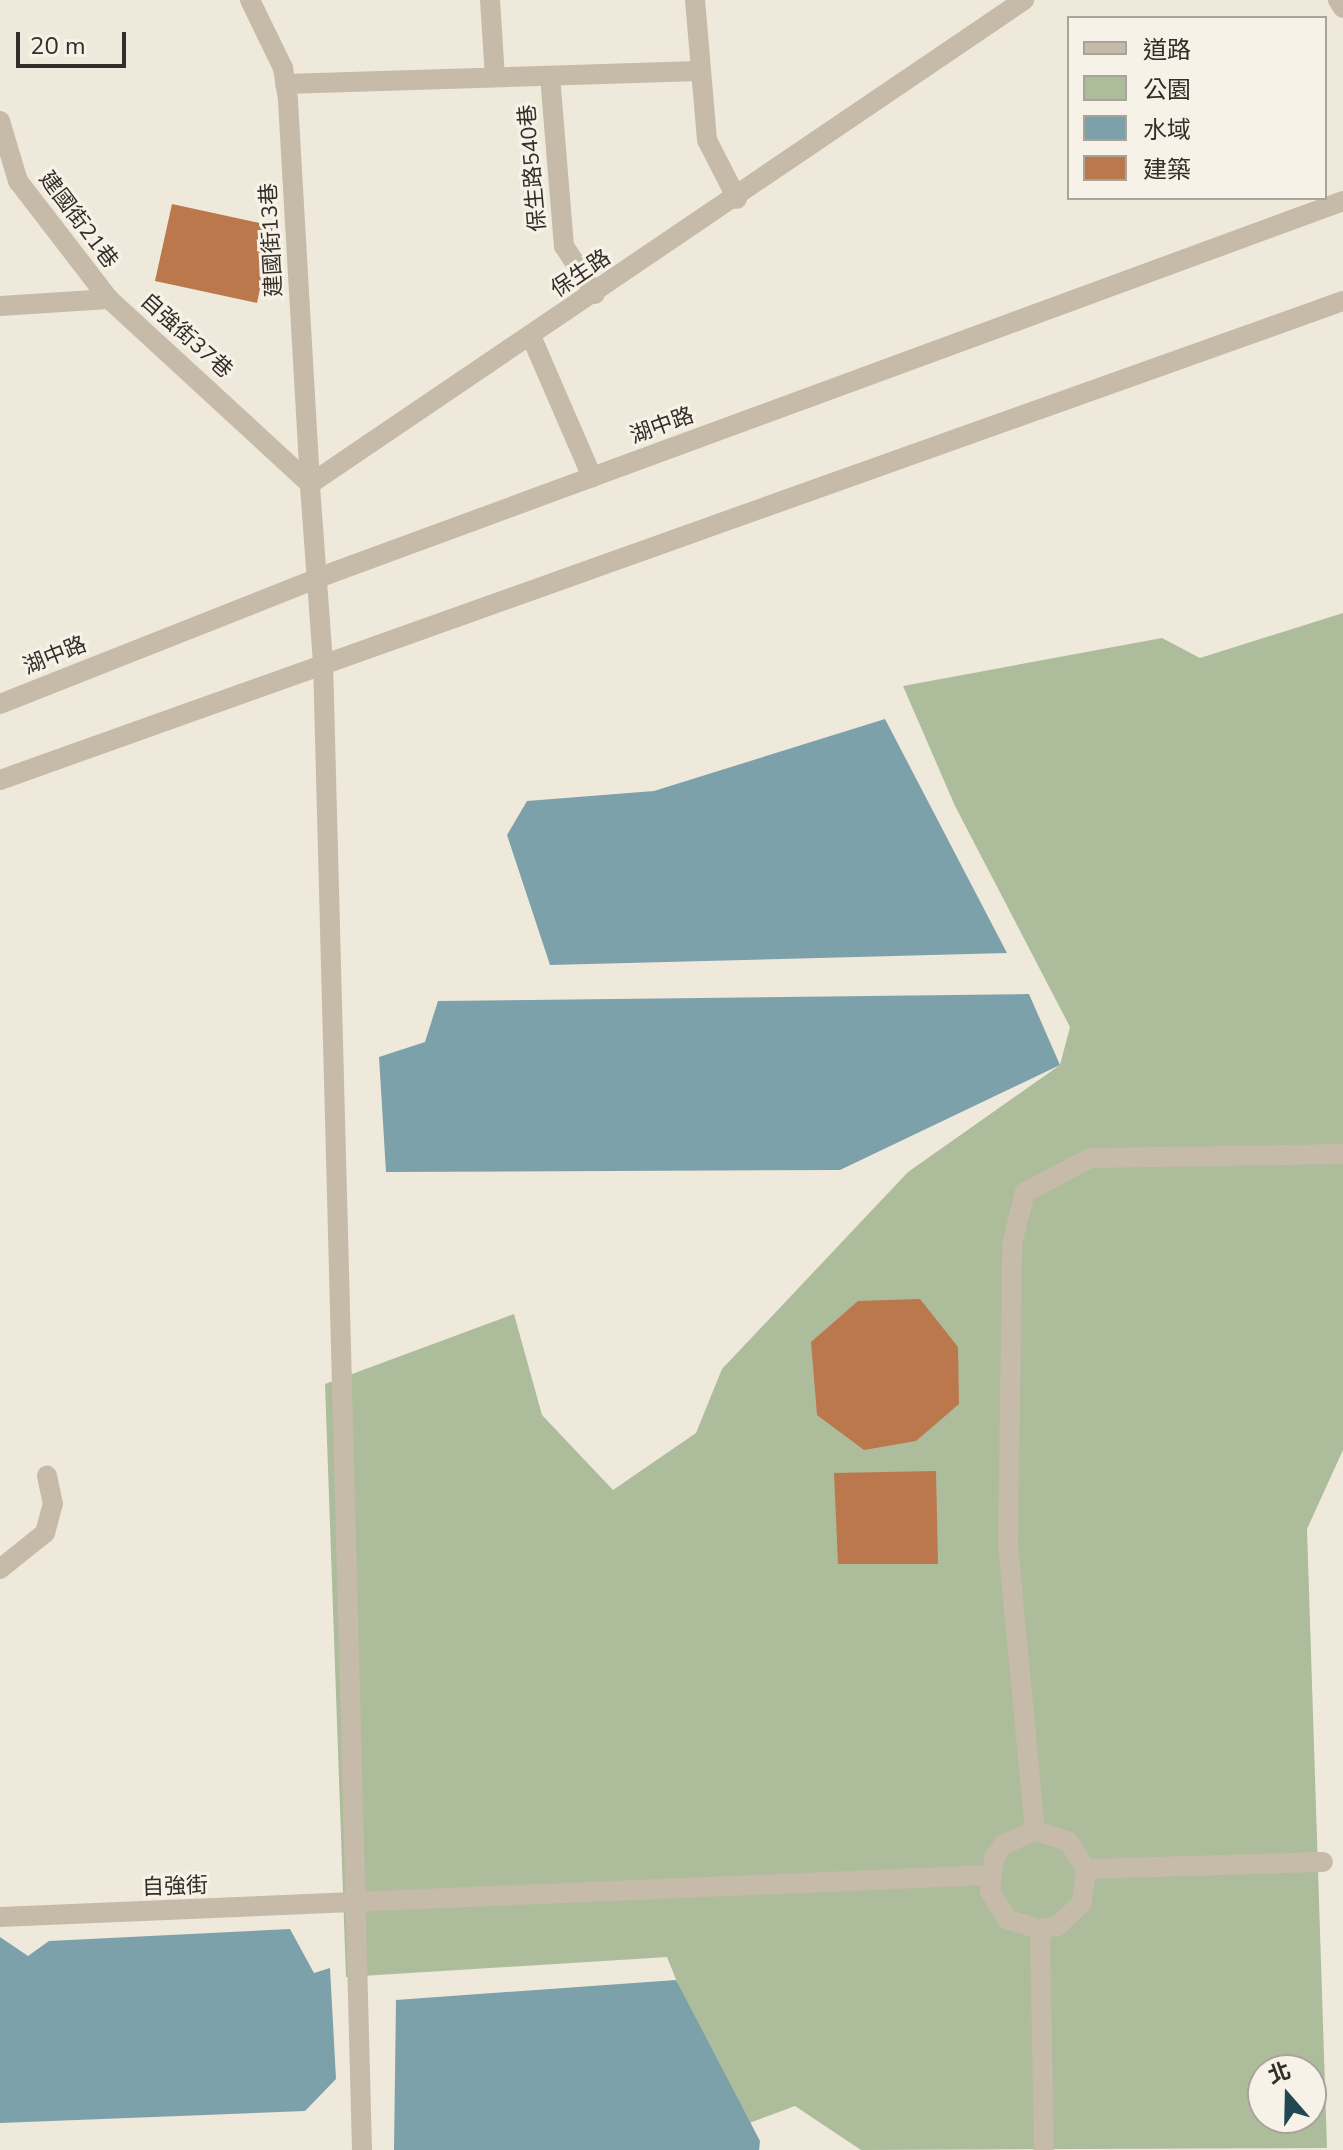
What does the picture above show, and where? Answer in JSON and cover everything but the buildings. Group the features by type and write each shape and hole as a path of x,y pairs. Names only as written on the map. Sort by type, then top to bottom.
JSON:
{"street":[{"name":"建國街13巷","path":"250,0 285,84 310,484"},
{"path":"490,0 495,77"},
{"path":"695,0 707,140 737,199"},
{"name":"保生路","path":"310,484 737,199 1024,0"},
{"path":"1338,0 1343,8"},
{"path":"285,84 699,71"},
{"name":"保生路540巷","path":"550,76 564,246 595,294"},
{"name":"建國街21巷","path":"0,121 18,181 109,299"},
{"name":"湖中路","path":"0,704 315,579 1343,201"},
{"name":"自強街37巷","path":"0,306 109,299 310,484"},
{"path":"0,780 1343,301"},
{"path":"531,336 592,477"},
{"path":"310,484 323,663 352,1904 362,2150"},
{"path":"1035,1831 1008,1545 1012,1244 1025,1192 1091,1158 1343,1154"},
{"path":"0,1569 45,1533 53,1504 47,1476"},
{"path":"1035,1831 1068,1841 1086,1869 1087,1886 1077,1909 1057,1926 1040,1929 1008,1920 990,1891 989,1875 1004,1844 1035,1831"},
{"path":"1086,1869 1323,1862"},
{"name":"自強街","path":"0,1917 989,1875"},
{"path":"1040,1929 1044,2150"}],"green space":[{"path":"1343,613 1343,1450 1307,1529 1324,2054 1247,2054 1247,2134 1327,2134 1327,2148 861,2150 795,2106 736,2128 667,1957 346,1977 325,1384 514,1314 542,1415 613,1490 696,1433 722,1369 908,1172 1060,1065 1070,1027 955,806 903,686 1162,638 1200,658"}],"water":[{"path":"885,719 1007,953 550,965 507,835 527,801 654,791"},
{"path":"1029,994 1060,1065 840,1170 386,1172 379,1057 425,1042 438,1001"},
{"path":"290,1929 314,1973 330,1968 336,2079 305,2111 0,2123 0,1937 28,1956 49,1941"},
{"path":"676,1980 760,2141 759,2150 394,2150 396,2000"}]}
